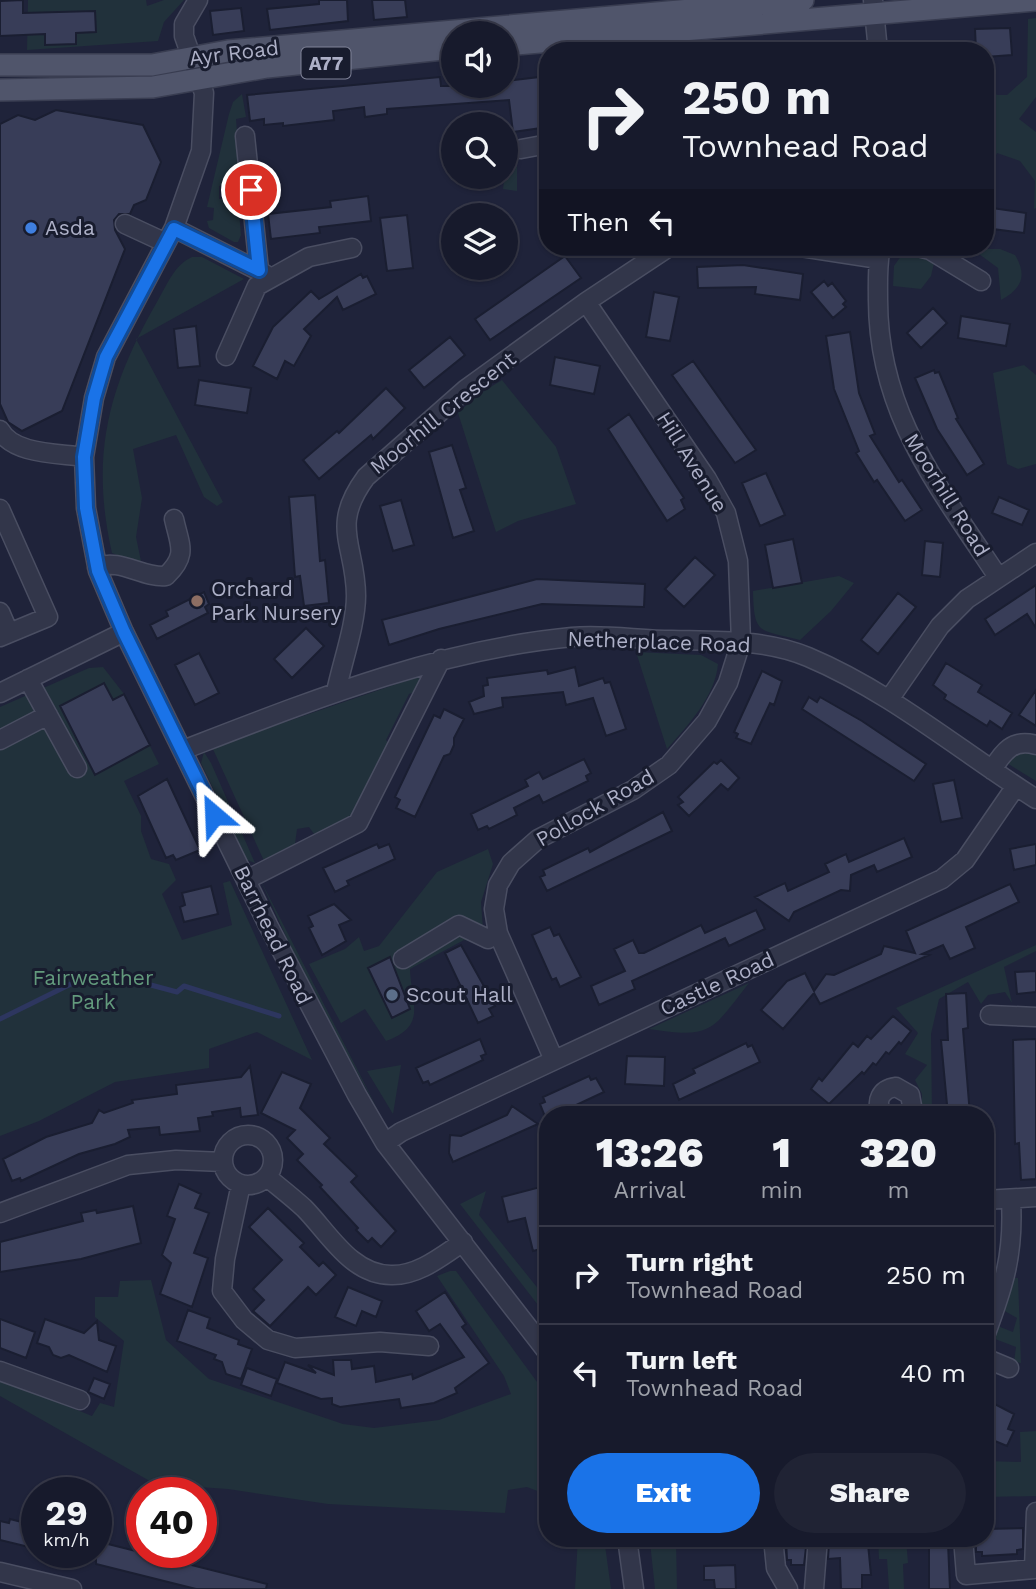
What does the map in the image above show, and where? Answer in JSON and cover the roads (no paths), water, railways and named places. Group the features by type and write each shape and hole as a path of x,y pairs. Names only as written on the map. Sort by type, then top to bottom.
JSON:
{"main road":[{"name":"Ayr Road","path":"0,65 152,65 228,51 599,36 803,0"},
{"name":"Ayr Road","path":"518,44 874,6 1036,0"},
{"name":"Ayr Road","path":"0,90 153,87 267,67 441,49"}],"street":[{"name":"Barrhead Road","path":"198,0 184,24 205,107 201,151 170,236 106,357 94,398 84,457 86,508 97,567 124,632 321,1032 385,1143 539,1341"},
{"path":"874,6 877,42"},
{"path":"245,136 265,273"},
{"path":"521,149 539,146"},
{"path":"125,224 170,236 265,273"},
{"path":"226,356 253,293 265,273 309,257 352,248"},
{"name":"Moorhill Crescent","path":"336,692 356,596 345,516 356,490 366,477 466,389 586,302 655,256"},
{"name":"Moorhill Road","path":"880,256 878,319 885,368 898,413 917,453 998,577"},
{"path":"940,256 981,281"},
{"name":"Hill Avenue","path":"586,302 706,479 726,513 738,561 741,642"},
{"path":"0,430 3,436 24,447 84,457"},
{"path":"0,509 48,617 5,635 0,612"},
{"path":"97,567 109,563 154,577 166,576 180,562 182,552 174,519"},
{"path":"890,698 940,626 967,599 1036,553"},
{"path":"0,693 124,632"},
{"name":"Netherplace Road","path":"183,750 336,692 441,659 506,645 575,637 741,642 806,655 890,698 1036,799"},
{"name":"Pollock Road","path":"554,1060 498,933 494,909 498,885 510,863 538,839 633,790 669,765 707,721 728,683 741,642"},
{"path":"246,880 358,822 441,659"},
{"path":"29,679 77,768"},
{"path":"0,740 48,715"},
{"path":"992,769 1005,749 1020,742 1036,745"},
{"name":"Castle Road","path":"385,1143 554,1060 942,879 965,860 1016,786"},
{"path":"403,959 459,925 488,939 498,933"},
{"path":"990,1015 1036,1017"},
{"path":"879,1106 880,1097 886,1089 896,1087 910,1095 912,1106"},
{"path":"248,1135 256,1136 269,1146 273,1162 267,1177 254,1185 241,1184 228,1175 223,1162 227,1146 232,1140 248,1135"},
{"path":"0,1213 128,1165 176,1160 223,1162"},
{"path":"267,1177 304,1208 335,1245 362,1265 390,1276 424,1268 463,1242"},
{"path":"241,1184 225,1259 222,1291 244,1320 268,1340 295,1348 380,1342 429,1346"},
{"path":"994,1200 1036,1197"},
{"path":"994,1309 1009,1265 1013,1238 1011,1200"},
{"path":"994,1362 1010,1368"},
{"path":"0,1371 72,1392"},
{"path":"964,1547 966,1575 1001,1581 1034,1569 1036,1512"},
{"path":"628,1547 634,1589"},
{"path":"774,1547 776,1567 788,1589"},
{"path":"814,1589 817,1547"},
{"path":"0,1572 72,1589"}],"waterway":[{"path":"0,1019 83,978 106,973 177,992 184,986 279,1016"}],"place":[{"name":"Asda","path":"31,228"},
{"name":"Orchard Park Nursery","path":"197,601"},
{"name":"Scout Hall","path":"392,995"}],"park label":[{"name":"Fairweather Park","path":"93,990"}]}
